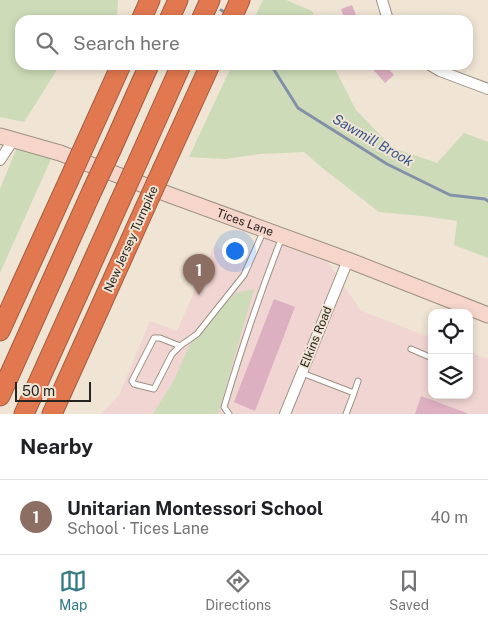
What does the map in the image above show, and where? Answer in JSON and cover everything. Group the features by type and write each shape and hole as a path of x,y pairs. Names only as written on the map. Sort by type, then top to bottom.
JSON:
{"highway":[{"path":"143,15 150,0"},
{"path":"171,15 178,0"},
{"path":"203,15 210,0"},
{"path":"233,15 240,1"},
{"path":"0,331 119,70"},
{"path":"0,396 147,70"},
{"name":"New Jersey Turnpike","path":"24,414 179,70"},
{"name":"New Jersey Turnpike","path":"52,414 208,70"}],"street":[{"path":"382,0 386,15"},
{"path":"438,70 488,89"},
{"path":"0,160 7,137"},
{"name":"Tices Lane","path":"7,137 60,153 348,260 462,309"},
{"name":"Elkins Road","path":"285,414 348,260"},
{"name":"Tices Lane","path":"473,312 488,315"}],"lane":[{"path":"180,346 160,338 154,338 132,381 134,384 154,389 172,354 197,334 244,275 264,230"},
{"path":"228,414 224,407 238,359 282,236"},
{"path":"411,349 428,356"},
{"path":"302,373 354,393"},
{"path":"346,414 358,381"}],"shaded area":[{"path":"265,232 322,253 361,311 428,336 428,399 473,399 473,353 488,359 488,414 101,414 119,395 150,321 177,331 214,246 252,260"}],"green space":[{"path":"0,0 118,0 117,15 15,15 15,70 57,70 24,122 0,117"},
{"path":"263,0 286,0 312,11 314,15 256,15"},
{"path":"230,70 336,70 356,110 393,148 437,163 464,133 488,142 488,258 454,245 457,221 379,212 304,152 260,154 226,159 189,157"},
{"path":"18,145 51,159 0,273 0,189"},
{"path":"254,289 218,414 153,414 174,380 195,333 236,293"}],"building":[{"path":"352,5 356,15 343,15 341,9"},
{"path":"373,70 390,70 394,75 385,83"},
{"path":"274,299 295,307 255,411 234,402"},
{"path":"421,396 467,413 467,414 415,414"}],"waterway":[{"name":"Sawmill Brook","path":"221,10 228,14"},
{"name":"Sawmill Brook","path":"274,70 298,108 387,164 450,195 485,199 488,201"}],"place":[{"name":"Unitarian Montessori School","path":"199,295"}]}
